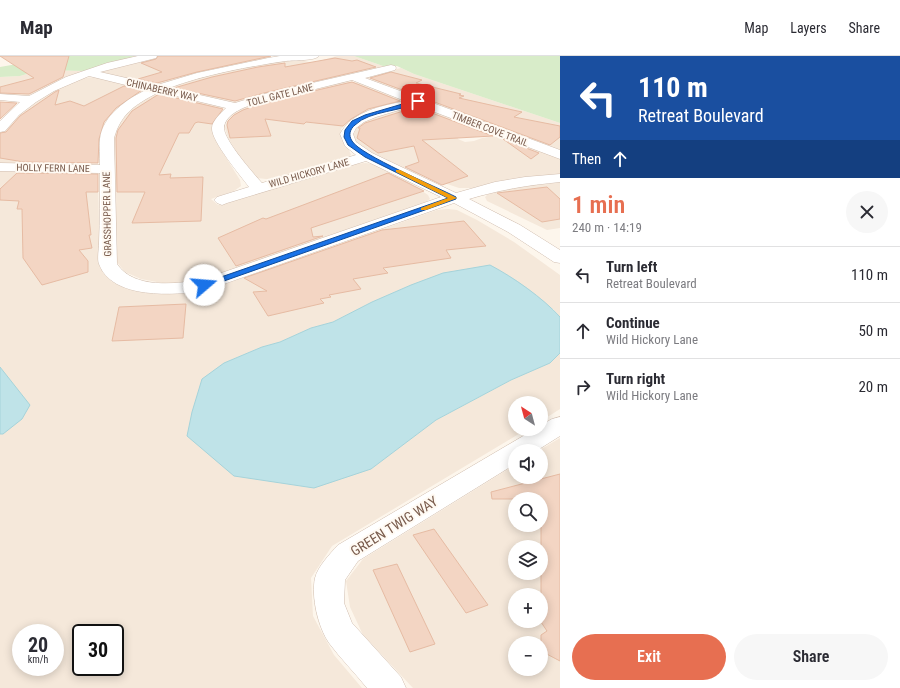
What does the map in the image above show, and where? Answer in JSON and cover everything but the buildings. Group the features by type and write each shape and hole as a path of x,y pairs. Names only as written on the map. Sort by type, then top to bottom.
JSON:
{"street":[{"path":"0,128 10,116 31,100 52,88 89,73 152,56"},
{"name":"GRASSHOPPER LANE","path":"314,56 279,57 207,74 158,89 131,103 112,122 107,138 106,169 108,264 116,276 133,284 152,288 179,289 204,285 454,198 495,186 525,181 560,178"},
{"name":"TOLL GATE LANE","path":"258,188 235,160 221,138 218,129 226,114 236,107 269,96 391,68"},
{"name":"CHINABERRY WAY","path":"89,73 236,107"},
{"name":"TIMBER COVE TRAIL","path":"353,77 560,155"},
{"path":"0,97 31,100"},
{"name":"WILD HICKORY LANE","path":"368,156 350,144 347,137 348,130 354,123 367,116 418,101"},
{"path":"477,136 499,132"},
{"path":"368,156 494,217 535,240 560,258"},
{"name":"WILD HICKORY LANE","path":"222,200 368,156"},
{"name":"HOLLY FERN LANE","path":"0,166 106,169"},
{"name":"GREEN TWIG WAY","path":"529,444 560,425"},
{"name":"GREEN TWIG WAY","path":"389,688 340,632 329,604 330,577 348,552 508,457"}],"shaded area":[{"path":"158,56 269,56 271,58 159,85 104,75 102,72 106,69"},
{"path":"337,56 354,56 386,67 236,103 175,90 174,88 176,85 214,75 294,58 312,63"},
{"path":"401,68 414,74 560,123 560,151 371,81 367,78 375,74"},
{"path":"40,70 84,71 84,73 35,94 25,96 0,95 0,77 20,76"},
{"path":"97,77 145,90 143,93 118,109 105,123 93,163 83,166 0,164 0,140 6,127 20,113 34,102 60,87 81,78"},
{"path":"345,81 361,83 400,97 400,103 362,115 349,121 341,129 341,139 351,155 344,160 275,180 257,178 251,175 228,138 225,128 227,121 233,114 243,107 257,102"},
{"path":"169,94 222,107 224,110 214,118 212,130 217,143 240,180 241,186 234,191 211,199 218,205 354,164 366,163 377,165 398,175 428,195 430,199 423,204 213,278 184,284 162,283 141,279 125,272 116,261 112,139 115,128 130,109 153,95"},
{"path":"409,106 421,106 480,128 483,132 458,136 458,139 465,142 496,136 504,137 560,159 560,175 499,181 474,188 459,188 403,169 370,153 358,144 353,136 357,127 368,119"},
{"path":"0,170 85,172 94,174 98,177 100,267 111,281 129,289 152,294 189,294 214,288 437,210 448,209 457,210 477,220 514,242 560,275 560,317 554,310 527,289 420,283 411,285 372,302 333,322 311,328 280,342 262,347 224,363 371,469 436,420 511,380 550,363 560,353 560,409 548,417 548,396 508,396 508,436 515,436 332,546 311,578 313,616 334,655 362,688 0,688"},
{"path":"560,181 560,228 547,230 487,201 485,197 490,192"},
{"path":"560,438 560,688 413,688 363,635 350,607 346,581 363,559 508,469 508,484 548,484 548,445"}],"green space":[{"path":"63,56 135,56 84,71 40,70 20,76 0,77 0,67"},
{"path":"354,56 560,56 560,123 414,74 397,66 386,67"}],"water":[{"path":"490,265 527,288 560,317 560,353 550,363 511,380 436,420 371,469 314,488 234,476 187,436 192,412 202,379 224,363 262,347 280,342 311,328 333,322 372,302 443,273"},
{"path":"0,367 30,405 22,419 3,434 0,434"}],"slow traffic":[{"path":"398,171 454,198 423,209"}],"route":[{"path":"204,285 454,198 368,156 350,144 347,137 348,130 354,123 367,116 418,101"}]}
